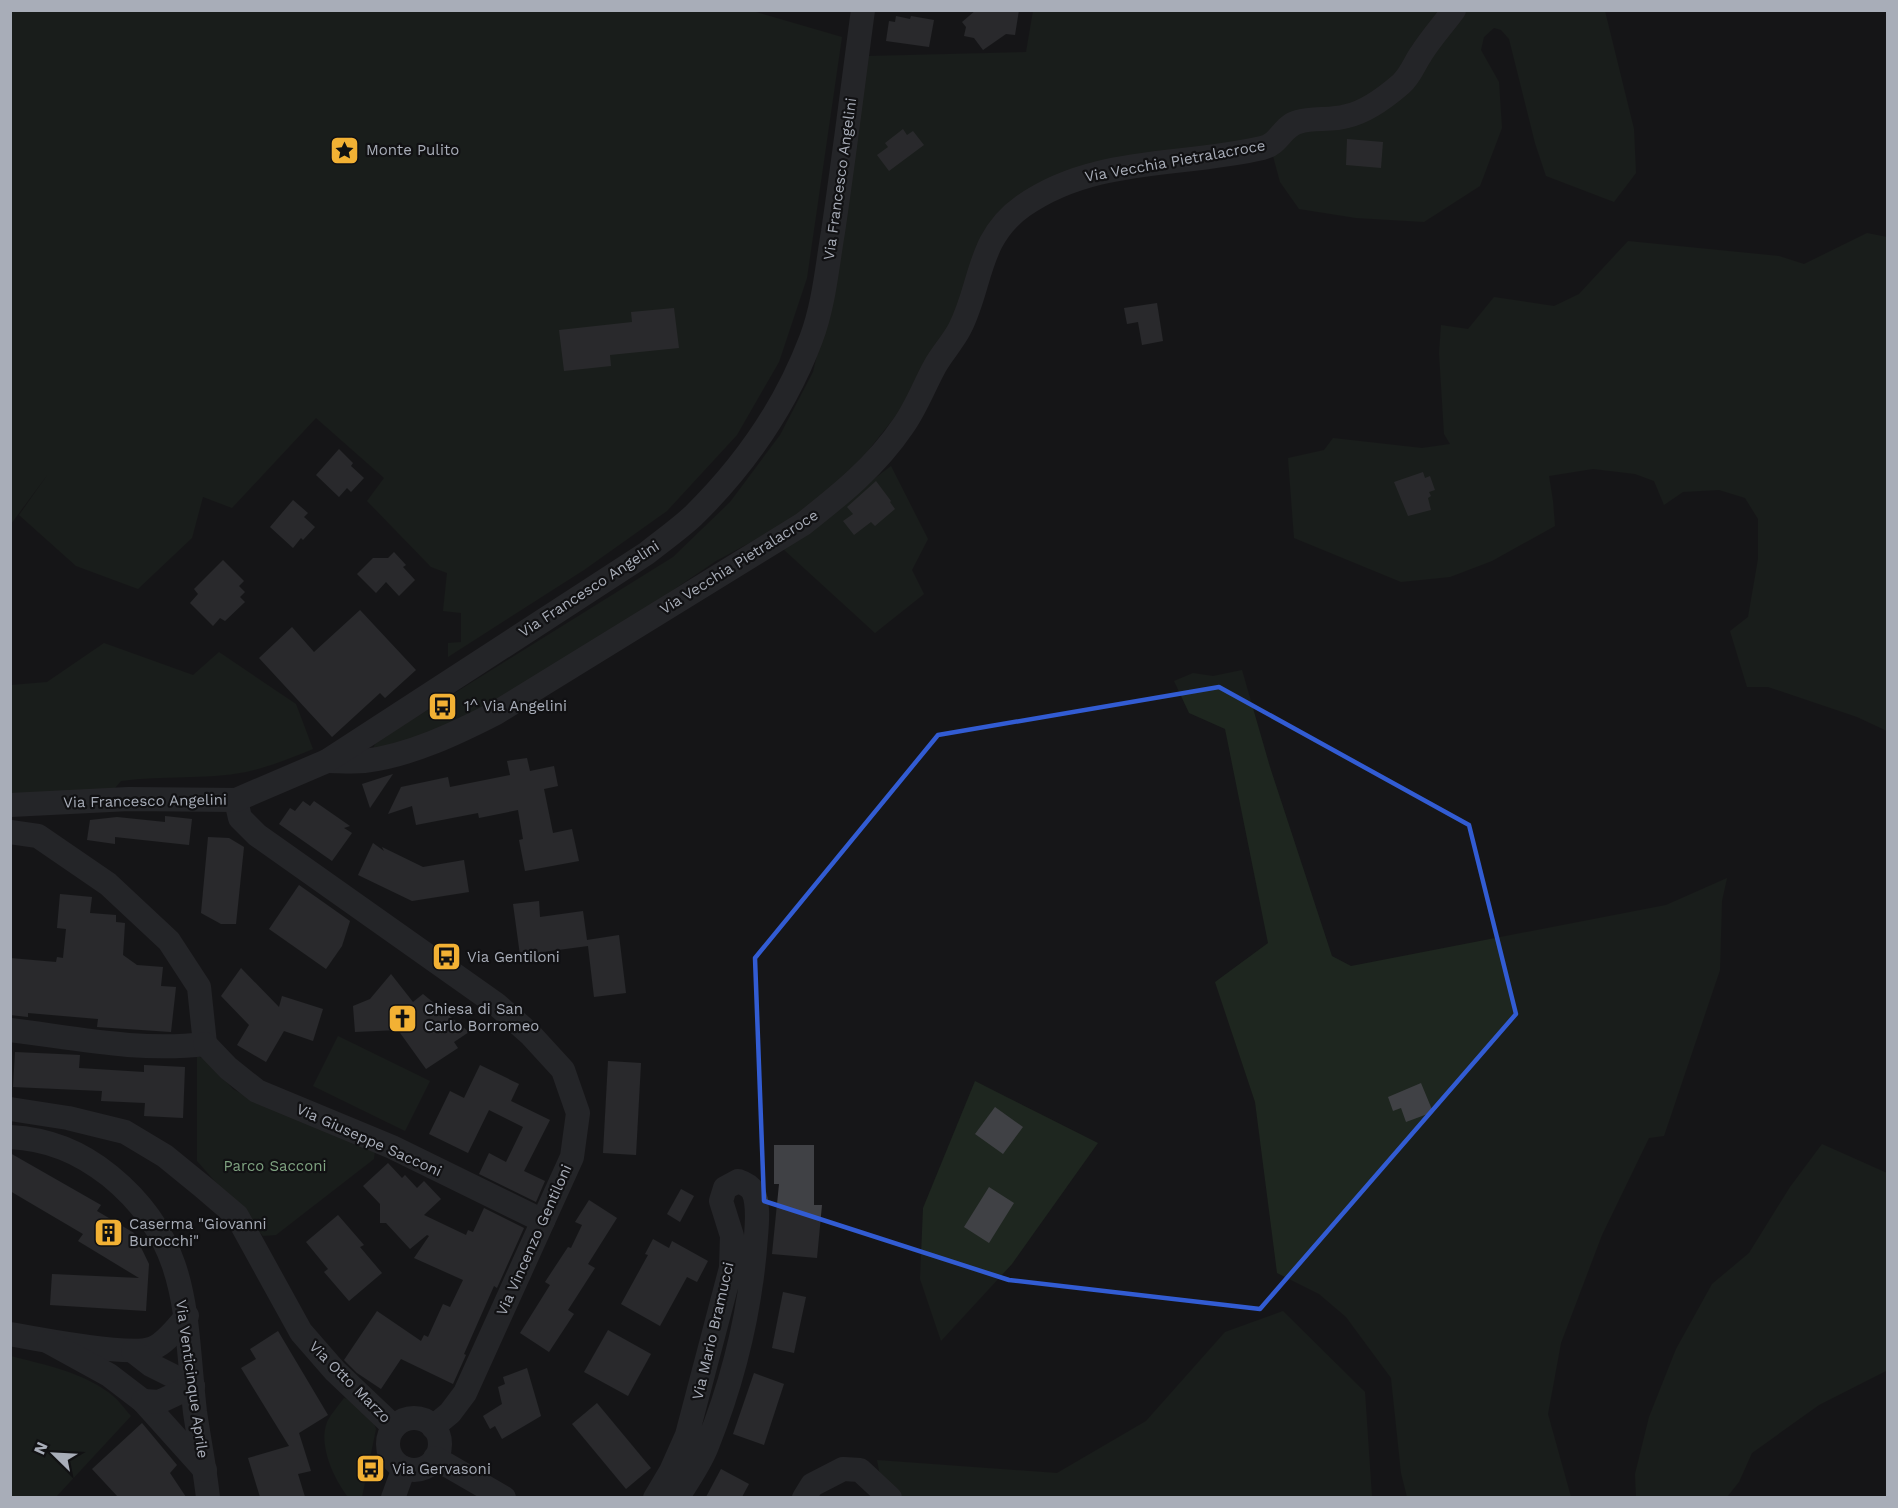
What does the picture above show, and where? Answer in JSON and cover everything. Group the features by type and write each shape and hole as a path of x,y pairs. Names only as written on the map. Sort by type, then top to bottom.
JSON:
{"street":[{"name":"Via Francesco Angelini","path":"10,805 129,799 237,800 327,761 647,553 692,517 723,484 758,439 779,406 812,338 821,305 837,206 863,10"},
{"name":"Via Vecchia Pietralacroce","path":"327,761 364,761 398,754 463,730 496,713 803,524 836,498 879,458 903,426 936,364 958,332 968,312 980,265 997,231 1021,207 1051,189 1080,177 1104,171 1214,157 1262,148 1274,145 1283,132 1296,122 1347,116 1369,107 1402,83 1410,74 1421,54 1454,10"},
{"name":"Via Vincenzo Gentiloni","path":"237,800 240,818 256,835 496,1004 530,1034 563,1070 578,1113 572,1157 465,1393 450,1413 433,1427"},
{"path":"10,832 38,836 108,884 169,941 199,987 205,1044 178,1047 143,1046 10,1030"},
{"name":"Via Giuseppe Sacconi","path":"205,1044 228,1068 257,1091 392,1147 543,1221"},
{"name":"Via Otto Marzo","path":"10,1109 68,1118 125,1132 165,1156 237,1216 301,1332 335,1371 394,1427"},
{"name":"Via Venticinque Aprile","path":"10,1137 52,1144 90,1160 125,1189 150,1215 165,1240 175,1265 186,1316 208,1497"},
{"name":"Via Mario Bramucci","path":"655,1497 671,1471 687,1435 713,1344 731,1268 732,1236 721,1201 725,1188 738,1181 747,1184 753,1192 756,1204 754,1266 746,1318 722,1405 706,1449 677,1497"},
{"path":"10,1334 49,1342 133,1351 152,1348 166,1339 186,1316"},
{"path":"49,1342 109,1375 143,1401 205,1470"},
{"path":"133,1351 151,1365 193,1386"},
{"path":"143,1401 159,1402 193,1386"},
{"name":"Via Otto Marzo","path":"404,1468 393,1460 388,1450 388,1441 394,1427 401,1421 411,1418 425,1421 433,1427"},
{"path":"393,1497 404,1468 422,1469 435,1458 439,1444 433,1427"},
{"path":"435,1458 504,1497"},
{"path":"804,1497 812,1485 843,1469 860,1470 890,1497"}],"highlighted area":[{"path":"1219,687 1469,825 1516,1014 1260,1309 1009,1280 764,1201 755,958 938,735"}],"green space":[{"path":"749,10 842,37 807,278 779,362 737,435 667,511 584,570 448,657 448,643 461,642 461,613 443,611 447,573 431,567 367,501 384,478 316,418 232,508 203,497 192,538 138,589 76,566 19,515 48,474 11,524 10,11"},
{"path":"1033,11 1605,11 1634,129 1636,173 1614,202 1546,176 1535,143 1509,39 1501,30 1494,28 1484,37 1481,50 1499,82 1502,128 1480,186 1424,222 1356,218 1299,209 1280,182 1273,156 1086,169 977,244 952,323 913,394 849,475 812,509 716,561 608,634 453,728 373,749 376,742 673,557 730,502 780,435 813,372 828,309 868,56 1026,52"},
{"path":"1867,233 1887,237 1887,731 1857,717 1768,687 1747,687 1730,631 1748,617 1758,559 1758,519 1745,498 1719,490 1683,492 1664,505 1654,481 1635,474 1593,469 1549,476 1555,526 1492,561 1450,577 1401,582 1294,538 1288,458 1324,450 1333,438 1422,448 1450,444 1444,434 1439,353 1441,325 1468,329 1494,297 1554,306 1579,294 1628,241 1779,256 1804,264"},
{"path":"891,466 928,539 912,570 924,594 875,633 782,548"},
{"path":"104,643 193,675 219,652 296,704 313,749 272,765 246,772 121,781 110,794 11,799 11,685 47,682"},
{"path":"1242,670 1270,767 1332,956 1351,966 1666,905 1727,878 1722,901 1720,970 1664,1136 1649,1138 1602,1235 1561,1343 1548,1414 1571,1497 1407,1497 1401,1473 1391,1378 1346,1317 1319,1294 1277,1273 1255,1102 1215,982 1268,943 1225,729 1189,713 1174,681 1193,673 1213,676"},
{"path":"338,1036 430,1081 405,1131 313,1086"},
{"name":"Parco Sacconi","path":"197,1056 205,1059 233,1089 259,1103 375,1149 374,1159 276,1235 263,1236 197,1161"},
{"path":"975,1081 1098,1143 1012,1264 941,1341 920,1279 923,1208"},
{"path":"1822,1144 1887,1173 1887,1374 1886,1371 1819,1405 1752,1453 1739,1482 1727,1497 1636,1497 1635,1474 1649,1417 1676,1349 1712,1284 1749,1253 1790,1187"},
{"path":"1283,1311 1365,1392 1372,1497 884,1497 877,1460 1057,1473 1146,1421 1225,1332"},
{"path":"11,1356 61,1370 97,1385 111,1394 131,1416 56,1497 11,1497"},
{"path":"344,1398 367,1405 376,1429 362,1497 348,1497 333,1471 326,1451 327,1422"}],"building":[{"path":"976,10 1019,10 1015,35 1006,34 983,50 974,38 964,36 966,27 962,22"},
{"path":"896,16 934,20 929,47 886,41 889,21 895,22"},
{"path":"903,129 907,135 913,131 924,145 889,171 877,155 888,147 885,143"},
{"path":"1347,139 1383,142 1381,168 1346,165"},
{"path":"1157,303 1163,341 1142,345 1138,322 1127,324 1124,308"},
{"path":"674,308 679,348 610,355 611,366 564,371 559,330 632,322 631,312"},
{"path":"339,449 353,463 351,466 364,478 351,492 347,488 339,497 316,475"},
{"path":"1423,472 1425,478 1430,476 1435,490 1429,492 1431,510 1408,516 1394,482"},
{"path":"876,481 895,509 875,526 871,522 854,535 843,521 853,514 847,507"},
{"path":"293,500 308,513 304,517 315,527 293,548 270,527"},
{"path":"394,552 406,565 403,567 415,580 399,596 386,582 376,593 357,574 373,558 388,558"},
{"path":"223,560 244,581 239,586 245,592 240,597 245,602 225,621 220,618 213,626 190,603 198,594 194,589"},
{"path":"360,610 416,670 385,698 380,693 332,737 259,658 292,627 314,652"},
{"path":"527,758 530,771 554,766 558,786 544,789 553,833 572,829 579,861 525,871 519,840 523,839 518,810 479,818 478,813 416,825 412,806 388,814 401,787 448,777 450,787 510,775 507,761"},
{"path":"393,774 370,808 362,784"},
{"path":"303,801 310,806 314,801 350,826 344,828 352,833 332,861 279,824 290,808 295,811"},
{"path":"165,816 192,819 189,845 115,837 115,844 87,840 90,820 117,817 165,822"},
{"path":"208,837 229,838 244,847 236,924 221,924 201,913"},
{"path":"373,843 384,851 382,847 423,867 464,860 469,892 412,901 358,875"},
{"path":"299,885 350,921 342,946 326,969 269,929"},
{"path":"60,894 92,897 90,913 116,915 116,922 125,923 123,955 137,965 163,967 161,986 176,987 171,1032 97,1027 98,1019 28,1013 28,1017 10,1015 10,958 56,962 57,957 63,958 66,929 57,928"},
{"path":"539,901 540,917 583,911 587,940 619,935 626,993 594,997 588,946 520,955 513,904"},
{"path":"241,968 279,1007 282,996 323,1009 313,1041 284,1031 266,1062 237,1045 249,1025 221,996"},
{"name":"Chiesa di San Carlo Borromeo","path":"391,974 413,1002 423,994 469,1032 454,1042 458,1048 426,1069 398,1030 355,1032 353,1006 370,999"},
{"path":"15,1052 80,1055 79,1068 144,1072 144,1065 185,1067 183,1118 144,1116 145,1103 101,1101 102,1091 13,1087"},
{"path":"608,1061 641,1063 636,1155 603,1153"},
{"path":"480,1065 519,1084 511,1101 550,1120 524,1171 545,1181 536,1202 479,1174 489,1153 506,1162 523,1127 489,1110 468,1153 429,1134 450,1091 464,1098"},
{"path":"1421,1083 1433,1112 1406,1122 1401,1108 1393,1111 1388,1097"},
{"path":"995,1107 1023,1127 1003,1154 975,1134"},
{"path":"774,1145 814,1145 814,1205 822,1205 817,1258 772,1254 779,1184 774,1184"},
{"name":"Caserma \"Giovanni Burocchi\"","path":"10,1153 101,1205 97,1211 134,1233 149,1264 146,1311 50,1305 52,1274 139,1278 78,1241 83,1234 10,1191"},
{"path":"388,1163 402,1178 405,1175 417,1188 424,1181 441,1199 424,1215 466,1235 468,1230 473,1232 484,1208 524,1228 497,1288 494,1286 453,1384 401,1359 381,1389 357,1373 344,1360 377,1311 421,1341 424,1335 428,1337 443,1304 450,1307 463,1280 414,1258 429,1236 427,1235 410,1249 386,1223 380,1223 380,1204 363,1186"},
{"path":"989,1187 1014,1203 989,1243 964,1227"},
{"path":"681,1189 694,1196 680,1222 667,1214"},
{"path":"589,1200 617,1218 588,1264 595,1268 568,1310 574,1314 549,1352 520,1333 550,1285 545,1282 568,1247 571,1248 582,1225 575,1222"},
{"path":"338,1215 364,1245 360,1247 382,1273 349,1301 324,1272 328,1269 306,1242"},
{"path":"653,1239 669,1248 672,1241 708,1261 697,1282 687,1277 660,1326 621,1304 648,1255 645,1254"},
{"path":"783,1292 806,1297 794,1353 772,1348"},
{"path":"608,1330 651,1354 628,1396 584,1372"},
{"path":"278,1331 328,1415 299,1433 311,1471 298,1474 305,1497 260,1497 248,1458 289,1446 241,1368 256,1359 250,1349"},
{"path":"527,1368 541,1416 502,1439 495,1426 490,1429 483,1416 502,1404 498,1387 505,1384 503,1377"},
{"path":"754,1373 784,1384 764,1445 733,1434"},
{"path":"597,1403 651,1468 626,1489 572,1424"},
{"path":"142,1423 177,1465 170,1473 186,1497 118,1497 92,1469"},
{"path":"721,1469 749,1484 742,1497 706,1497"}],"place":[{"name":"Monte Pulito","path":"345,150"},
{"name":"1^ Via Angelini","path":"443,706"},
{"name":"Via Gentiloni","path":"446,957"},
{"name":"Chiesa di San Carlo Borromeo","path":"403,1018"},
{"name":"Caserma \"Giovanni Burocchi\"","path":"108,1233"},
{"name":"Via Gervasoni","path":"371,1469"}]}
